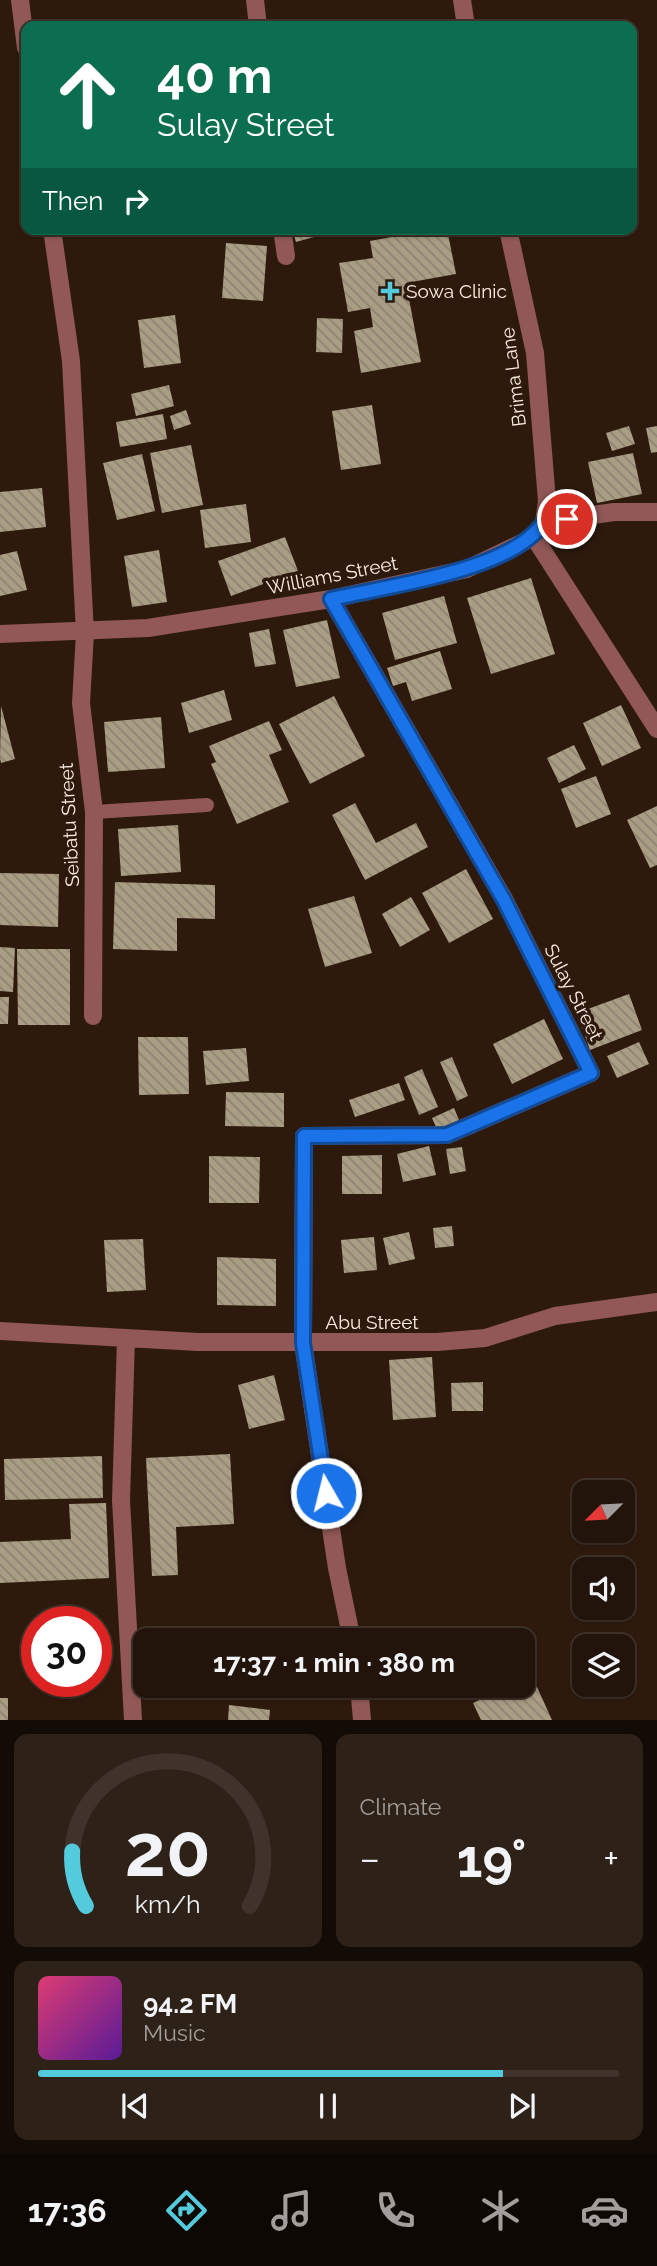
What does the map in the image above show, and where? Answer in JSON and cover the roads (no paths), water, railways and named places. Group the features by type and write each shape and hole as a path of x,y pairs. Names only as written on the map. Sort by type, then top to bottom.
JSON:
{"street":[{"path":"20,0 23,21"},
{"path":"255,0 257,21"},
{"path":"462,0 465,21"},
{"name":"Seibatu Street","path":"53,235 71,361 85,633 81,703 93,812 93,1016"},
{"path":"283,235 285,256"},
{"name":"Brima Lane","path":"509,235 535,353 547,501 539,529"},
{"name":"Williams Street","path":"0,634 85,633 148,628 331,599 467,569 539,529 614,512 657,512"},
{"path":"539,529 657,729"},
{"name":"Sulay Street","path":"303,1343 304,1136 447,1135 591,1073 504,900 331,599"},
{"name":"Abu Street","path":"0,1331 126,1339 303,1343 437,1342 485,1338 555,1316 657,1302"},
{"path":"126,1339 121,1500 132,1720"},
{"path":"303,1343 337,1568 350,1628"},
{"path":"360,1698 362,1720"}],"lane":[{"path":"93,812 208,805"}],"place":[{"name":"Sowa Clinic","path":"390,291"}]}
